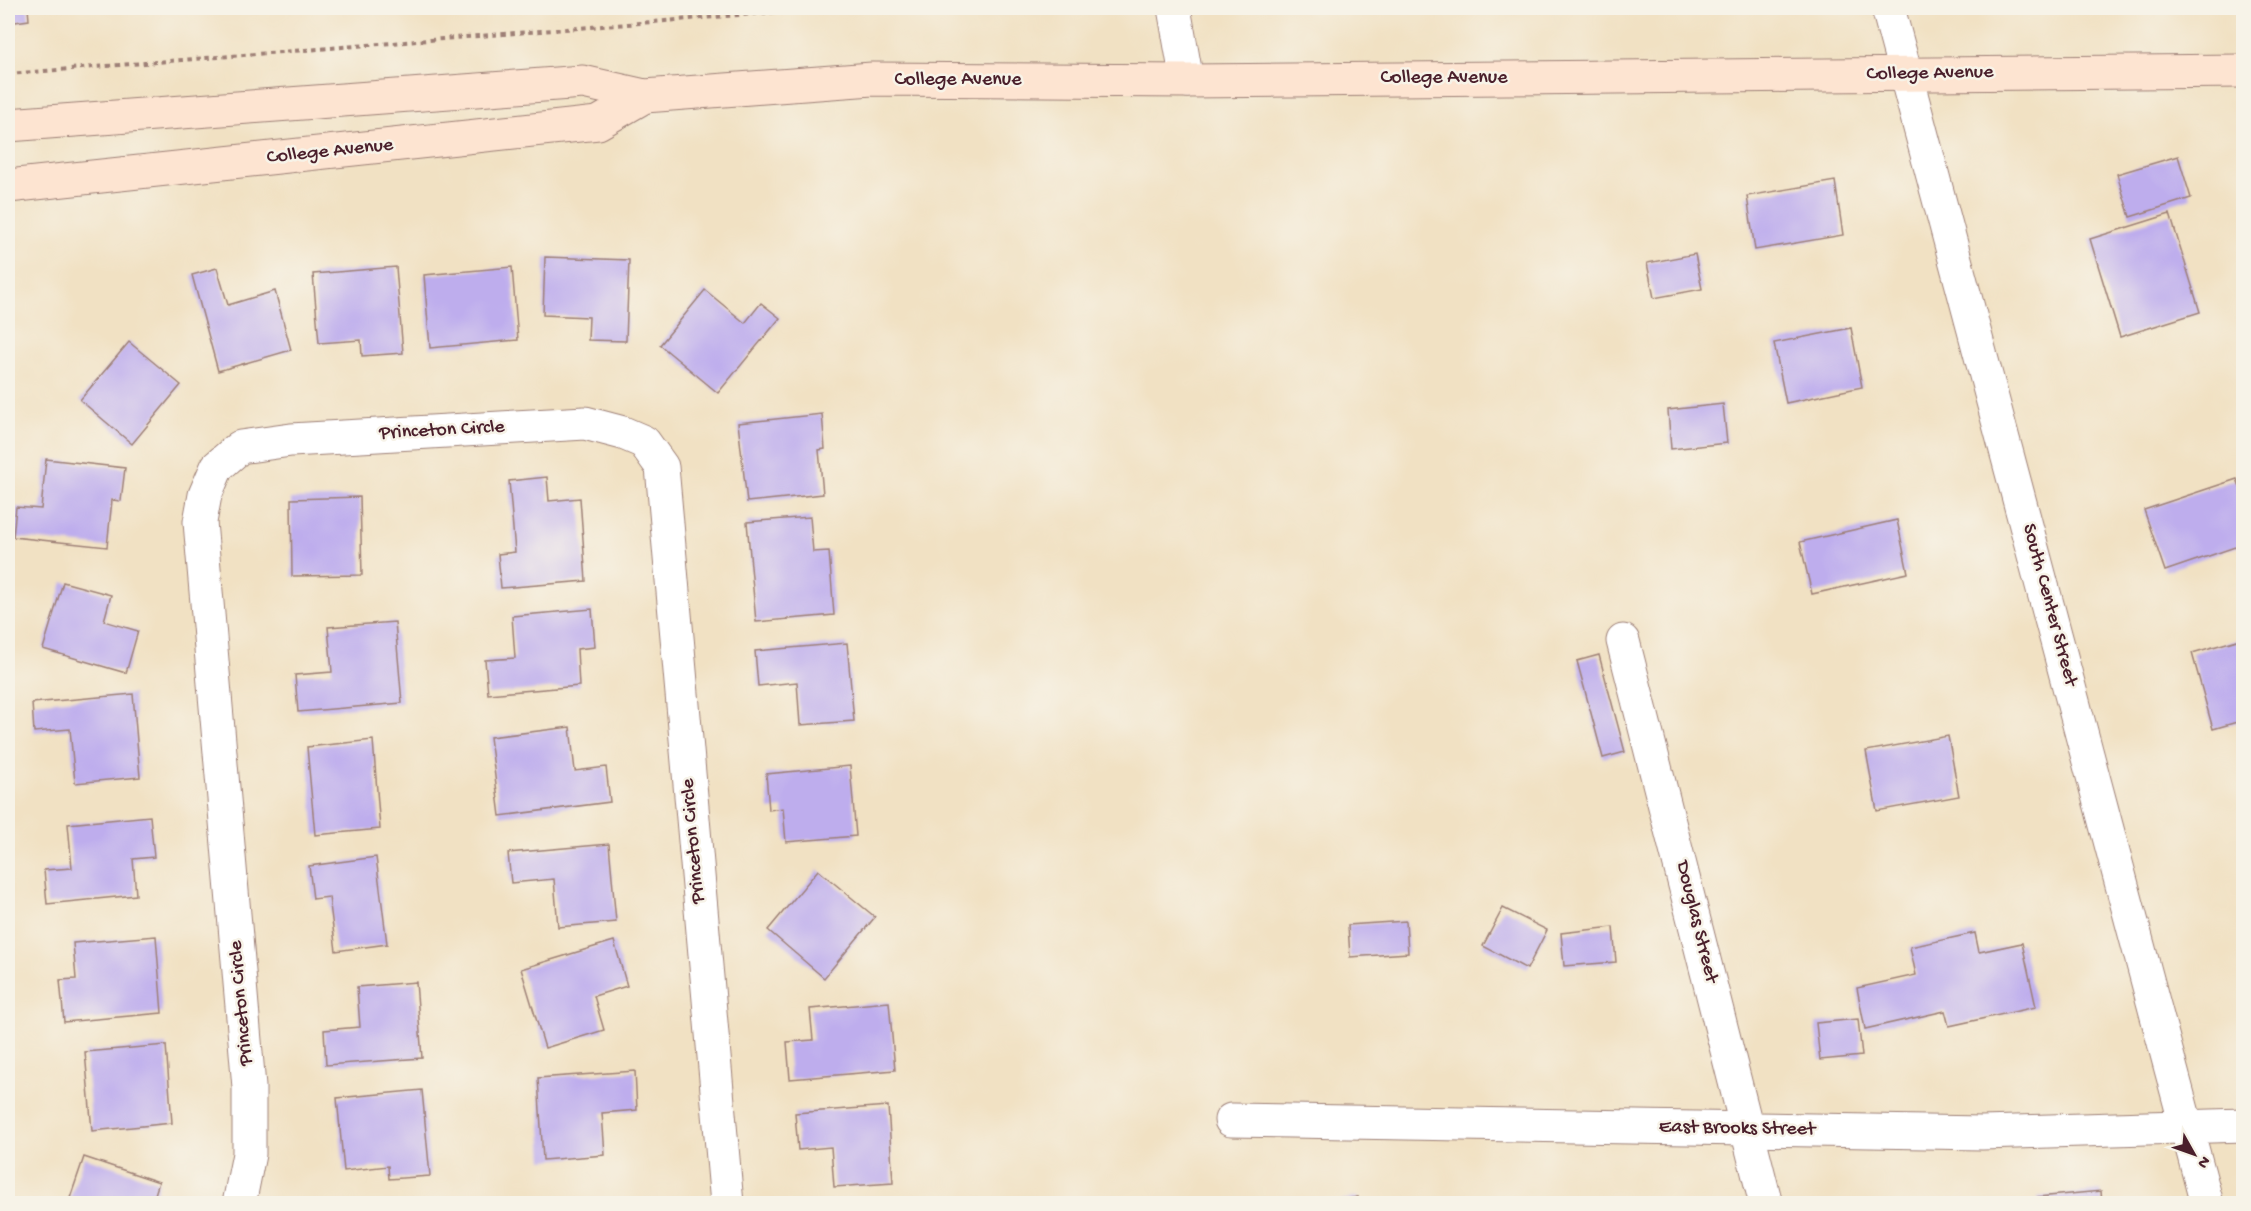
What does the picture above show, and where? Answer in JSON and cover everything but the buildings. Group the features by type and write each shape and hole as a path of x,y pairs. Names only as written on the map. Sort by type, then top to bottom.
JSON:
{"main road":[{"name":"College Avenue","path":"8,125 583,82 645,96 872,80 1187,81 2244,71"},
{"name":"College Avenue","path":"8,186 598,123 645,96"}],"street":[{"path":"1174,8 1187,81"},
{"name":"South Center Street","path":"1888,8 2207,1203"},
{"name":"Princeton Circle","path":"239,1203 249,1155 249,1087 200,522 205,495 217,467 240,447 281,442 585,423 623,433 644,442 662,467 727,1203"},
{"name":"Douglas Street","path":"1623,641 1766,1203"},
{"name":"East Brooks Street","path":"1231,1120 1982,1133 2244,1125"}],"path":[{"path":"8,74 826,8"}]}
